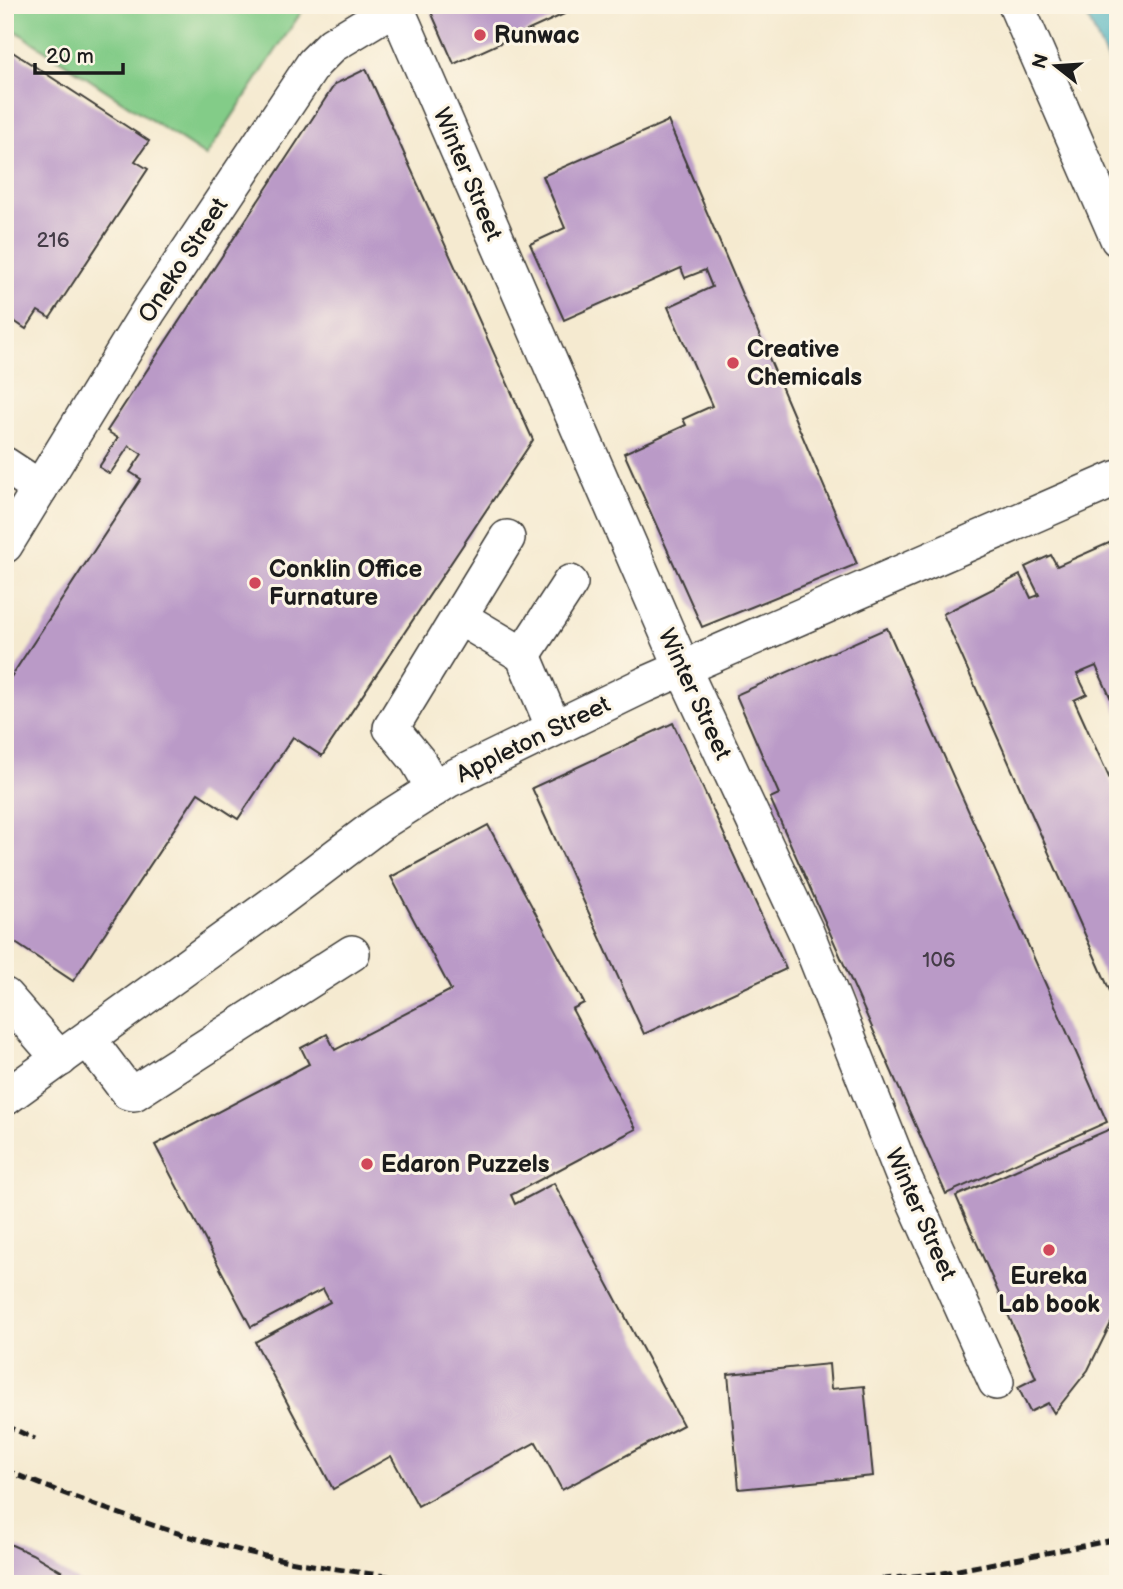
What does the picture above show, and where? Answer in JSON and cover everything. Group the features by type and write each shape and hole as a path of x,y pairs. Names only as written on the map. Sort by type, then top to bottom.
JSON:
{"street":[{"path":"1016,5 1118,239"},
{"name":"Oneko Street","path":"5,545 148,312 314,63 332,45 395,6"},
{"name":"Winter Street","path":"395,6 682,669 806,932 902,1172 996,1382"},
{"path":"5,465 40,488"},
{"name":"Appleton Street","path":"5,1098 379,824 447,780 682,669 1118,478"},
{"path":"434,789 418,761 391,728 507,537"},
{"path":"523,655 570,583"},
{"path":"459,617 523,655 554,729"},
{"path":"88,1039 128,1092 134,1093 352,953"},
{"path":"5,996 60,1059"}],"green space":[{"path":"5,5 306,5 206,156 5,24"}],"water":[{"path":"1082,5 1118,5 1118,84"}],"building":[{"name":"Runwac","path":"428,5 584,5 454,64"},
{"path":"5,47 149,141 135,161 148,169 50,318 38,311 26,329 5,315"},
{"name":"Conklin Office Furnature","path":"366,69 533,440 322,756 293,737 238,819 198,793 73,981 5,936 5,686 141,479 130,472 142,454 129,446 110,474 99,467 118,438 107,431 335,84"},
{"name":"Creative Chemicals","path":"668,121 857,564 702,627 624,453 686,425 683,419 712,406 668,307 712,287 705,270 685,278 681,268 564,320 530,244 565,228 543,176"},
{"path":"1118,539 1118,714 1096,666 1077,674 1087,694 1074,700 1118,797 1118,1009 943,614 1020,575 1031,598 1039,595 1025,567 1051,555 1057,566"},
{"path":"887,628 1107,1122 946,1194 770,798 779,794 736,695"},
{"path":"673,723 786,969 644,1034 532,788"},
{"name":"Edaron Puzzels","path":"488,825 584,1003 572,1009 636,1129 511,1195 515,1204 554,1183 683,1425 562,1490 536,1442 418,1506 391,1456 333,1489 255,1342 330,1302 323,1289 251,1327 155,1145 309,1064 301,1048 327,1034 335,1050 451,990 391,877"},
{"name":"Eureka Lab book","path":"1110,1129 1118,1150 1118,1304 1115,1315 1088,1370 1054,1413 1048,1403 1030,1412 1018,1387 1036,1378 956,1196"},
{"path":"829,1364 831,1389 864,1386 873,1476 739,1489 728,1374"},
{"path":"5,1542 32,1554 83,1584 5,1584"}],"railway":[{"path":"5,1425 35,1439"},
{"path":"5,1470 124,1516 247,1552 377,1575 456,1584"},
{"path":"837,1584 943,1573 1118,1539"}],"place":[{"name":"Runwac","path":"480,35"},
{"name":"Creative Chemicals","path":"733,363"},
{"name":"Conklin Office Furnature","path":"255,583"},
{"name":"Edaron Puzzels","path":"367,1164"},
{"name":"Eureka Lab book","path":"1049,1250"}]}
